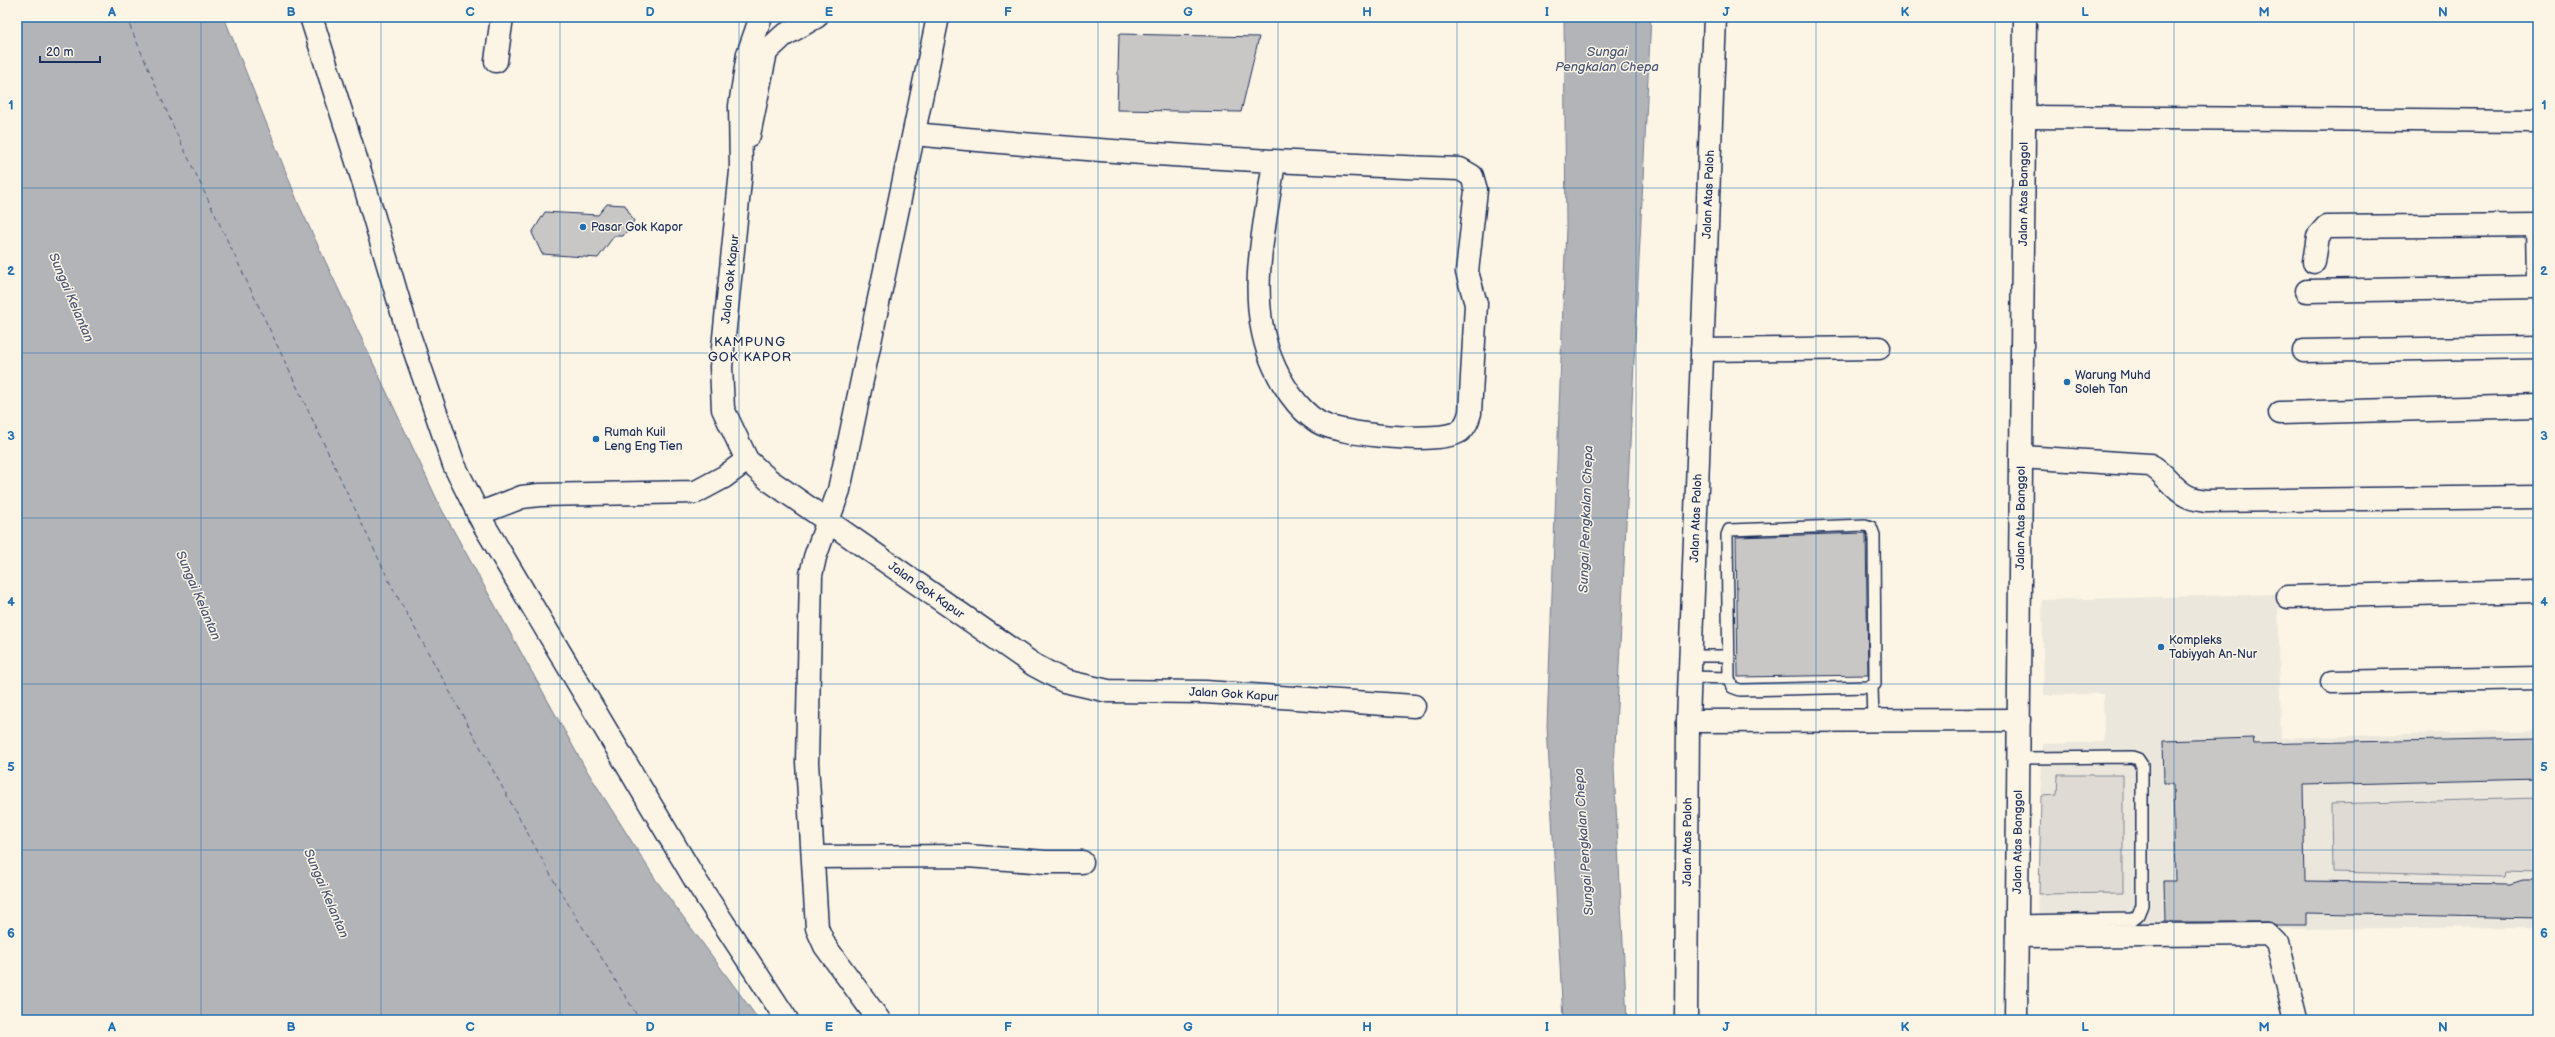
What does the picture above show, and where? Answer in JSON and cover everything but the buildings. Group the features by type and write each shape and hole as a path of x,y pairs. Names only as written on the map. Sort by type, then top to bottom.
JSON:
{"street":[{"path":"311,17 366,187 407,329 454,465 478,514 696,881 787,1020"},
{"path":"496,61 502,17"},
{"name":"Jalan Gok Kapur","path":"761,17 748,54 741,99 741,171 721,367 723,410 747,460 769,480 1034,665 1064,681 1108,691 1205,692 1414,706"},
{"path":"799,17 812,17"},
{"name":"Jalan Gok Kapur","path":"741,171 766,52 783,36 816,17"},
{"path":"879,1020 818,934 807,762 811,576 815,557 829,522 839,490 938,17"},
{"name":"Jalan Atas Paloh","path":"1686,1020 1689,677 1715,17"},
{"name":"Jalan Atas Banggol","path":"2016,1020 2026,17"},
{"path":"2025,117 2538,121"},
{"path":"914,134 1044,147 1274,162 1460,169 1472,176 1476,190 1467,272 1476,304 1470,413 1467,423 1460,431 1448,436 1435,437 1369,435 1346,431 1318,422 1300,407 1272,360 1262,331 1258,303 1259,275 1274,162"},
{"path":"2314,262 2318,236 2326,227 2538,225 2538,280"},
{"path":"2307,291 2538,287"},
{"path":"2304,351 2538,346"},
{"path":"1702,350 1879,348"},
{"path":"2280,413 2538,406"},
{"path":"2021,457 2150,465 2183,494 2206,501 2538,497"},
{"path":"478,514 522,497 539,495 696,492 724,477 747,460"},
{"path":"2288,597 2538,591"},
{"path":"2332,682 2538,678"},
{"path":"1688,721 2019,720"},
{"path":"814,857 967,856 1046,862 1082,862"},
{"path":"2017,928 2268,934 2277,943 2296,1020"}],"lane":[{"path":"1872,686 1740,690 1732,687 1729,678 1727,535 1729,530 1868,525 1874,535 1876,679 1872,686 1873,720"},
{"path":"1691,656 1729,656"},
{"path":"1689,677 1729,678"},
{"path":"2017,928 2133,919 2138,915 2142,905 2142,765 2138,759 2132,756 2018,758"}],"shaded area":[{"path":"2278,594 2281,738 2538,730 2538,927 2038,931 2042,744 2104,742 2103,694 2044,695 2042,600"},
{"path":"2058,775 2123,775 2123,893 2039,894 2041,796 2057,795"},
{"path":"2538,798 2538,872 2505,871 2504,876 2332,872 2331,804"}],"water":[{"name":"Sungai Kelantan","path":"17,17 224,17 299,205 441,508 584,766 656,880 759,1020 17,1020"},
{"name":"Sungai Pengkalan Chepa","path":"1564,17 1651,17 1614,768 1627,1020 1563,1020 1547,726 1566,227"}],"ferry route":[{"path":"126,17 174,128 391,585 554,881 640,1020"}],"place":[{"name":"Pasar Gok Kapor","path":"583,227"},
{"name":"Warung Muhd Soleh Tan","path":"2067,382"},
{"name":"Rumah Kuil Leng Eng Tien","path":"596,439"},
{"name":"Kompleks Tabiyyah An-Nur","path":"2161,647"}],"district":[{"name":"KAMPUNG GOK KAPOR","path":"750,348"}]}
